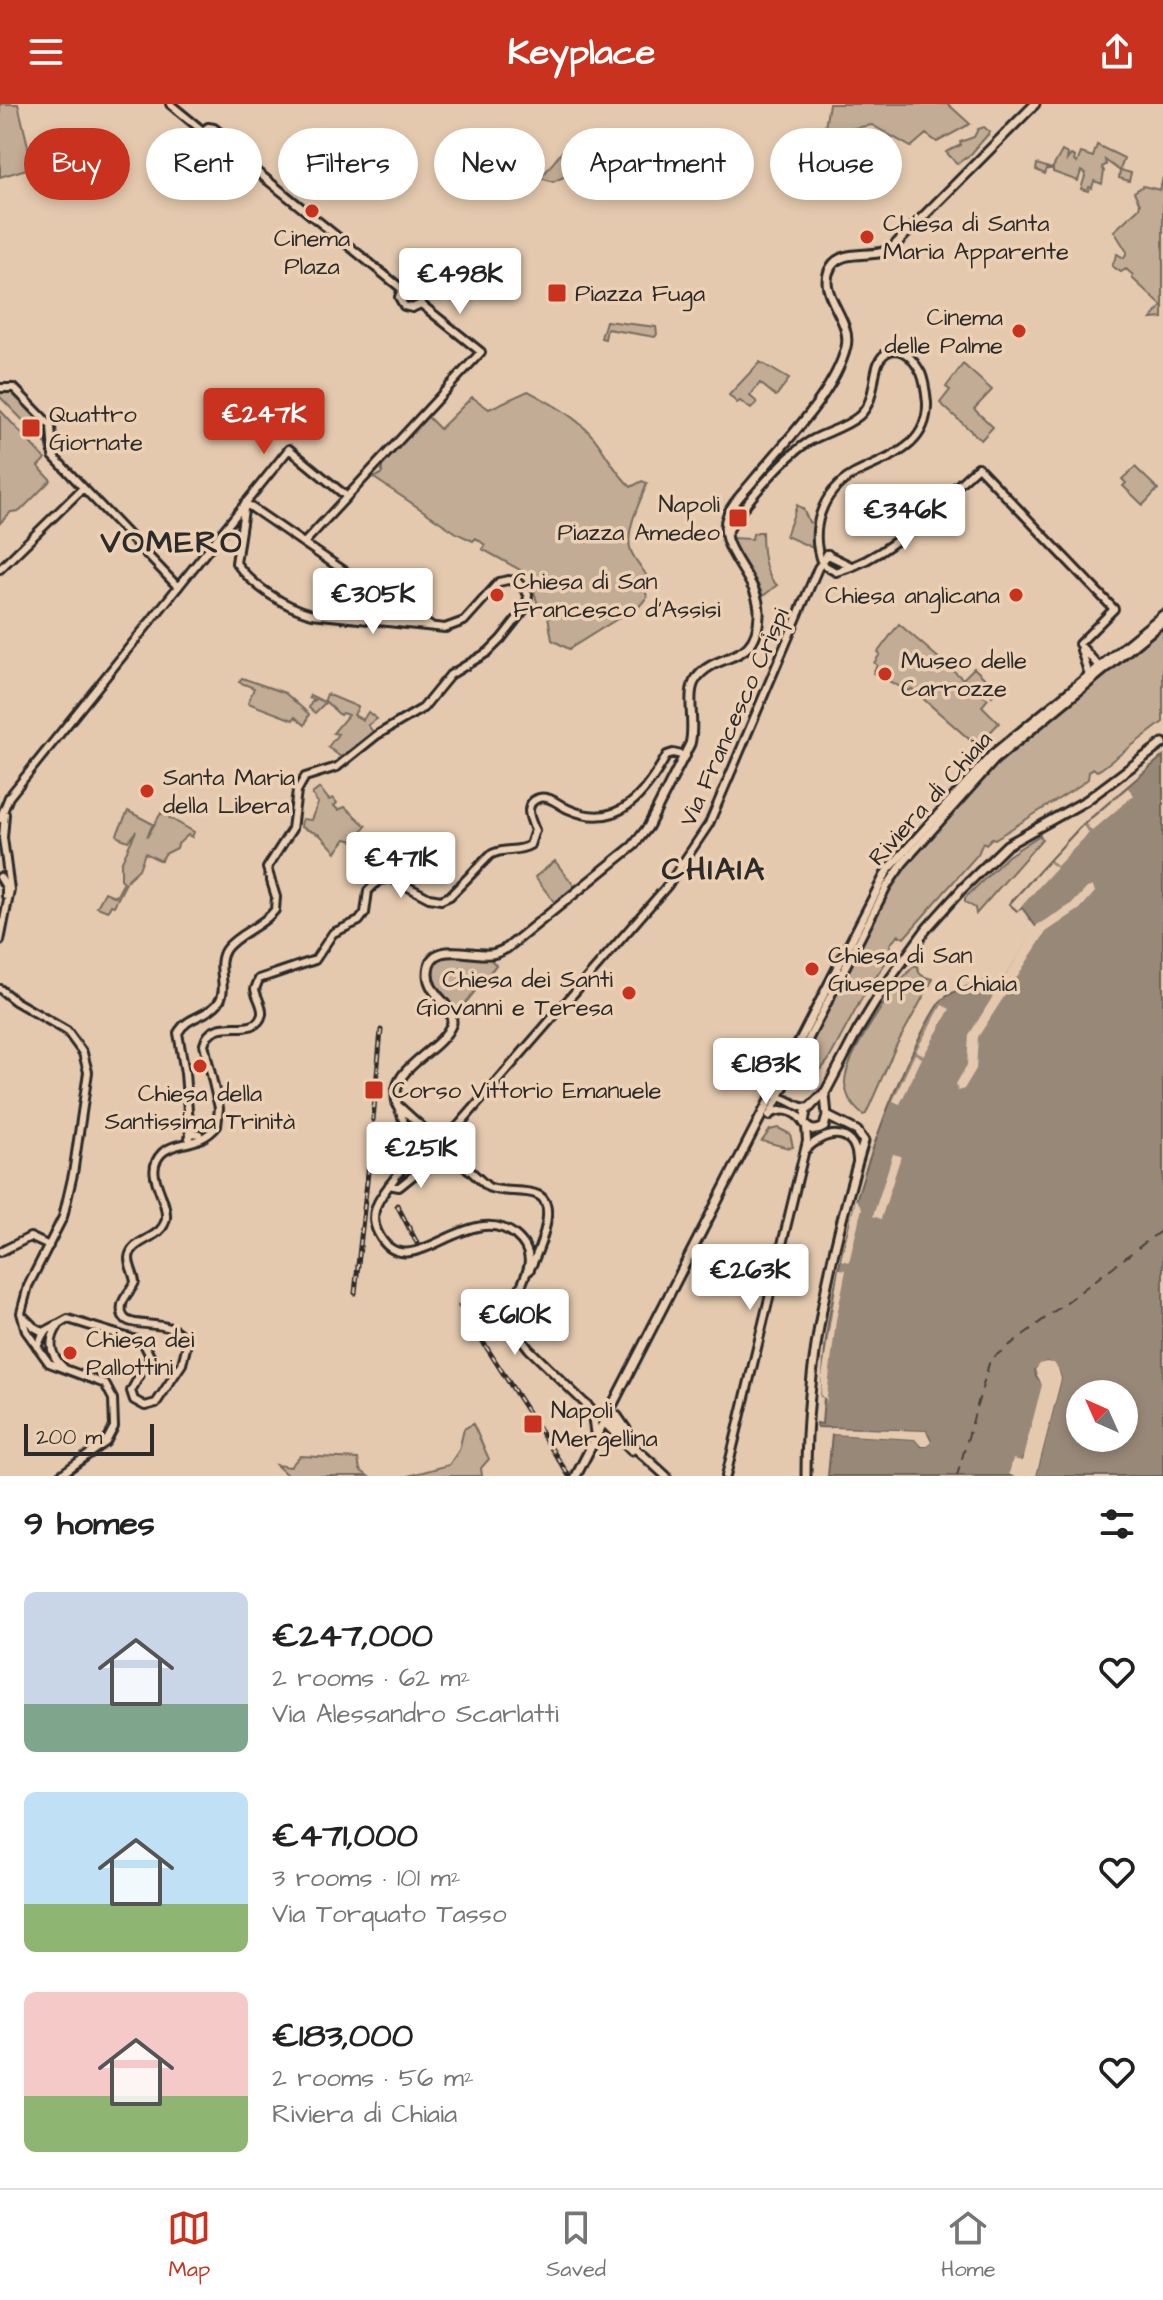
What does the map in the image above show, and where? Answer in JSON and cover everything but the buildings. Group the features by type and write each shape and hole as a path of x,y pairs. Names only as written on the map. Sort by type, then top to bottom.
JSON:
{"main road":[{"path":"397,1104 396,1093 402,1075 445,1036 452,1018 449,1009 429,984 431,963 447,951 492,954 513,945 633,846 648,827 686,756 693,733 693,684 701,673 746,649 754,637 759,623 759,601 726,537 728,513 815,405 841,359 847,333 829,292 831,266 843,257 880,254 892,248 1035,104"},
{"name":"Riviera di Chiaia","path":"576,1476 594,1441 601,1418 717,1197 774,1098 889,868 992,755 1089,675 1100,670 1163,615"},
{"path":"826,1091 826,1123 821,1129 813,1130 805,1124 804,1115 826,1091 885,986 927,928 962,889 1007,845 1087,800 1163,743"},
{"path":"806,1476 808,1424 821,1307 837,1231 864,1141 857,1131 819,1108 812,1107"},
{"path":"587,1405 594,1423 594,1441"},
{"path":"601,1418 617,1416 645,1457"},
{"path":"601,1418 666,1476"},
{"path":"618,1432 622,1440 659,1476"}],"street":[{"path":"170,104 199,128"},
{"path":"262,176 402,289"},
{"path":"408,285 419,287 423,295 421,304 412,308 404,306 399,297 402,289 408,285"},
{"path":"304,543 481,352 421,304"},
{"path":"726,537 737,519 792,453 854,420 864,411 872,398 879,361 890,352 901,352 912,359 923,378 927,403 923,425 915,439 902,451 850,476 831,496 819,514 818,546 822,562 828,569 840,571 857,566 935,510 978,467 1114,609 1080,642 1089,675"},
{"path":"0,388 20,391 51,426 53,456 178,587"},
{"path":"0,819 9,797 289,449 346,496"},
{"path":"0,569 83,488"},
{"path":"245,503 413,618 436,628"},
{"path":"194,1137 189,1124 178,1033 186,1023 214,1007 221,999 220,964 225,950 272,914 277,906 267,868 292,829 301,782 309,775 337,767 377,735 423,708 450,675 495,646 527,606 526,591 517,581 504,580 496,584 464,621 445,628 312,614 282,603 241,570 235,557 245,503"},
{"path":"728,513 729,521 737,519"},
{"path":"818,546 847,565 857,566"},
{"name":"Via Francesco Crispi","path":"389,1185 397,1188 409,1180 441,1147 668,885 705,832 828,554"},
{"path":"840,571 844,562"},
{"name":"Riviera di Chiaia","path":"780,1086 899,869 995,760 1100,670 1163,622"},
{"path":"1080,647 1100,670"},
{"path":"37,1347 44,1332 68,1319 143,1342 150,1356 132,1387 132,1396 138,1403 149,1406 162,1396 186,1357 186,1341 179,1331 168,1326 132,1324 124,1317 122,1304 135,1282 129,1261 131,1252 164,1225 166,1212 153,1173 157,1160 168,1149 212,1132 217,1126 219,1115 204,1044 206,1037 219,1027 247,1027 257,1022 262,1010 255,993 259,979 315,960 333,933 359,921 365,913 368,891 376,882 391,878 429,898 447,898 490,855 497,851 523,849 532,843 535,830 528,813 536,800 545,798 568,809 594,815 617,811 645,791 667,755 686,756"},
{"path":"0,791 9,797"},
{"path":"0,941 10,890 4,861 3,827 9,797"},
{"path":"0,841 0,854"},
{"path":"0,877 6,887 5,911"},
{"path":"0,989 70,1034 87,1065 73,1174 63,1217 28,1286 21,1313 26,1331 49,1363 100,1381 111,1393 114,1427 109,1439 62,1475"},
{"path":"780,1086 788,1100"},
{"path":"774,1098 788,1100 799,1107 812,1107"},
{"path":"726,1476 807,1141 805,1124 774,1098"},
{"path":"774,1098 769,1116 780,1110 790,1111"},
{"path":"397,1104 409,1142 408,1156 378,1202 374,1221 383,1241 398,1252 420,1251 458,1232 484,1224 512,1233 527,1251 534,1254 540,1250"},
{"path":"397,1104 441,1147 491,1188 538,1195 544,1200 547,1210 540,1250 511,1309 510,1325 529,1349 601,1418"},
{"path":"404,1126 411,1122 420,1126"},
{"path":"803,1154 819,1138 835,1134 854,1145 857,1163"},
{"path":"0,1252 30,1237 49,1246"},
{"path":"527,1251 527,1275"},
{"path":"21,1313 30,1324 44,1332 58,1363 66,1370"},
{"path":"37,1347 51,1342 61,1323"}],"shaded area":[{"path":"0,104 18,104 24,129 24,170 0,177"},
{"path":"829,104 948,104 970,124 937,142 926,134 911,147 902,142 902,128 877,128 872,125 825,128"},
{"path":"984,127 990,132 971,154 957,164 946,152 974,137 978,129"},
{"path":"1097,145 1124,158 1120,170 1131,173 1129,181 1119,178 1120,171 1105,160 1102,184 1094,181 1088,191 1081,189 1086,173 1081,171 1078,181 1052,169 1062,151 1068,154 1067,160 1071,155 1077,163 1081,153 1093,157"},
{"path":"561,153 561,178 553,182 545,179 545,173"},
{"path":"1037,164 1052,169 1047,169 1045,174 1036,170"},
{"path":"1163,177 1163,318 1151,319 1162,306 1126,269 1121,272 1112,266 1117,254 1124,258 1127,252 1114,231 1139,208 1134,192 1143,186 1160,190"},
{"path":"606,321 656,327 657,334 655,337 607,329 605,339 601,338"},
{"path":"760,362 789,379 776,396 760,383 750,396 757,402 751,409 740,401 737,403 729,395"},
{"path":"963,364 992,390 974,409 993,427 981,440 940,403 950,390 946,387"},
{"path":"528,391 585,428 631,487 642,481 647,483 629,539 633,555 649,581 645,588 647,597 638,608 569,649 552,640 548,616 537,602 531,580 524,572 482,549 485,545 476,538 473,541 458,534 371,476 382,473 382,463 426,415 440,429 472,397 489,409"},
{"path":"0,392 16,392 50,428 49,447 0,397"},
{"path":"0,410 45,459 38,466 51,480 20,511 11,512 0,523"},
{"path":"1135,467 1158,489 1143,505 1123,486 1126,483 1122,479"},
{"path":"797,505 803,509 809,522 814,523 813,548 786,536"},
{"path":"762,532 767,568 777,585 763,596 732,538 752,539 753,534"},
{"path":"899,624 963,679 974,668 997,690 992,696 986,687 980,690 980,694 988,699 982,706 999,723 977,746 912,689 908,691 873,673 877,665 874,663 880,654 878,652"},
{"path":"1163,626 1163,722 1101,769 1097,771 1093,768 1088,779 1079,786 995,839 986,844 983,842 978,854 904,938 899,935 890,944 892,953 862,998 828,1061 819,1072 807,1079 794,1078 892,885 905,867 998,762"},
{"path":"242,678 285,693 309,714 305,725 295,717 293,720 248,703 254,688 239,682"},
{"path":"327,694 358,707 354,715 363,720 368,712 377,719 368,725 373,732 342,758 328,747 338,734 333,733 348,715 340,715 326,702 315,713 309,708 315,700 309,698 310,695 324,702"},
{"path":"1163,756 1163,1476 1036,1476 1061,1379 1055,1366 1046,1362 1035,1370 1045,1386 1028,1449 1013,1476 828,1476 832,1434 915,1439 921,1446 926,1446 931,1440 926,1431 817,1427 817,1423 822,1424 826,1338 842,1253 860,1188 881,1125 928,1020 946,996 957,991 986,981 997,991 1037,928 1022,908 1017,911 1009,904 1079,828"},
{"path":"320,788 329,800 333,798 338,810 345,807 366,826 357,842 346,839 336,852 320,835 301,827 302,819 311,820 318,803 312,794"},
{"path":"128,811 153,824 147,837 161,813 194,832 192,837 188,835 177,848 165,854 161,861 145,853 139,869 128,879 114,906 111,905 108,911 97,907 105,892 116,897 124,882 121,879 121,863 136,831 128,841 118,837"},
{"path":"1040,835 1042,839 976,914 975,908 965,902 965,898 1008,856"},
{"path":"555,861 575,887 555,903 535,877"},
{"path":"448,953 488,957 496,965 455,1016 433,985 431,969 440,957"},
{"path":"914,966 918,966 922,976 933,979 863,1115 847,1093 847,1071 872,1022"},
{"path":"778,1128 790,1134 793,1147 762,1141 770,1130"},
{"path":"473,1424 489,1459 481,1468 482,1476 408,1476 449,1465 459,1450 464,1429"},
{"path":"300,1456 358,1459 360,1470 368,1476 288,1476 276,1465 290,1467"}],"pier":[{"path":"1128,788 1134,795 1092,831 1086,824"},
{"path":"1083,826 1089,833 1057,866 1051,860"},
{"path":"1049,862 1056,868 1018,910 1011,904"},
{"path":"1093,886 1095,892 1080,909 1046,932 978,1037 976,1069 964,1089 958,1091 956,1084 967,1065 969,1035 1037,925 1072,904"},
{"path":"942,1005 950,1009 924,1055 916,1051"},
{"path":"915,1054 922,1058 900,1104 893,1101"},
{"path":"893,1154 901,1156 881,1219 873,1216"},
{"path":"856,1199 862,1208 849,1262 841,1260"},
{"path":"839,1269 846,1270 836,1320 826,1404 826,1399 821,1396 822,1377"},
{"path":"1046,1362 1054,1363 1061,1379 1036,1476 1032,1476 1057,1379 1052,1367 1042,1367 1039,1371 1049,1387 1027,1467 1020,1469 1018,1476 1013,1476 1009,1474 1013,1459 1022,1461 1042,1385 1035,1370"},
{"path":"831,1428 926,1431 931,1441 921,1446 915,1439 832,1434"}],"ferry route":[{"path":"957,1476 990,1360 1163,1229"}],"railway":[{"path":"373,1120 381,1030"},
{"path":"355,1293 369,1163"},
{"path":"397,1205 417,1243"},
{"path":"460,1306 569,1476"}],"place":[{"name":"Cinema Plaza","path":"312,211"},
{"name":"Chiesa di Santa Maria Apparente","path":"867,237"},
{"name":"Piazza Fuga","path":"557,293"},
{"name":"Cinema delle Palme","path":"1019,331"},
{"name":"Quattro Giornate","path":"31,428"},
{"name":"Napoli Piazza Amedeo","path":"738,518"},
{"name":"Chiesa di San Francesco d'Assisi","path":"497,595"},
{"name":"Chiesa anglicana","path":"1016,595"},
{"name":"Museo delle Carrozze","path":"885,674"},
{"name":"Santa Maria della Libera","path":"147,791"},
{"name":"Chiesa di San Giuseppe a Chiaia","path":"812,969"},
{"name":"Chiesa dei Santi Giovanni e Teresa","path":"629,993"},
{"name":"Chiesa della Santissima Trinità","path":"200,1066"},
{"name":"Corso Vittorio Emanuele","path":"374,1090"},
{"name":"Chiesa dei Pallottini","path":"70,1353"},
{"name":"Napoli Mergellina","path":"533,1424"}],"district":[{"name":"VOMERO","path":"172,541"},
{"name":"CHIAIA","path":"714,868"}]}
